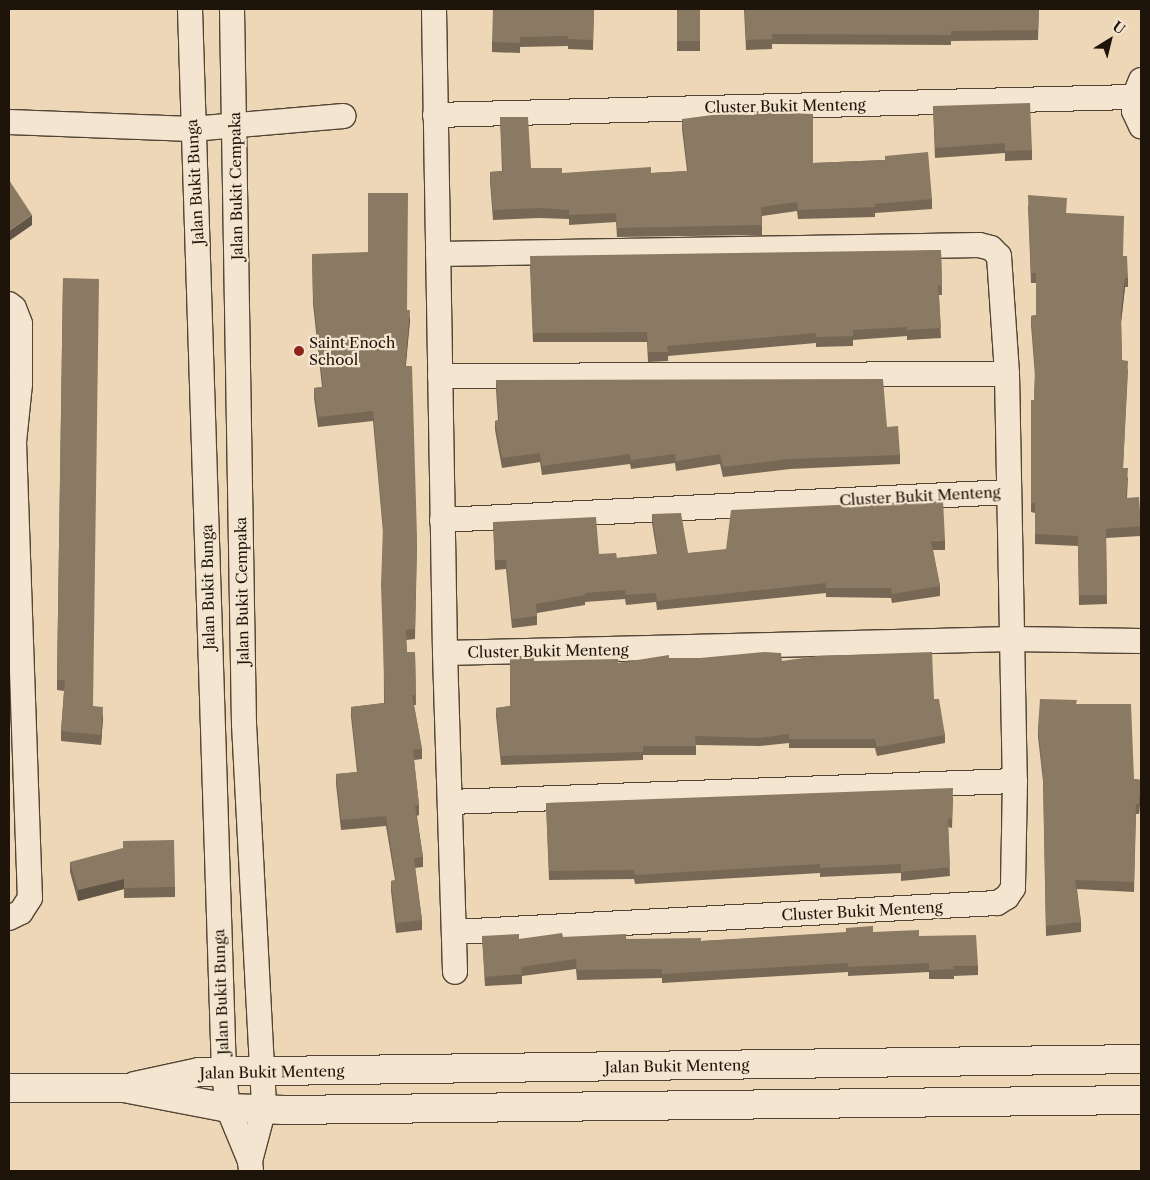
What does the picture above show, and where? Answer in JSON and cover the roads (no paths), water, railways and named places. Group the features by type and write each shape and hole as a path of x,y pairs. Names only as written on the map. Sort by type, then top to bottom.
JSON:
{"street":[{"name":"Jalan Bukit Bunga","path":"190,9 192,129 206,467 211,726 224,1072 228,1108 251,1166"},
{"name":"Jalan Bukit Cempaka","path":"232,9 244,724 264,1108 251,1166"},
{"name":"Cluster Bukit Menteng","path":"434,9 442,520 455,972"},
{"path":"1137,88 1134,112 1141,126"},
{"name":"Cluster Bukit Menteng","path":"436,114 1137,88"},
{"path":"9,122 192,129 343,116"},
{"name":"Cluster Bukit Menteng","path":"438,254 979,245 991,248 999,256 1007,374 1015,781 1013,888 1007,897 997,903 454,932"},
{"path":"9,304 14,308 20,324 20,384 11,441 30,898 21,912 9,918"},
{"path":"440,376 1007,374"},
{"path":"206,467 239,465"},
{"name":"Cluster Bukit Menteng","path":"442,520 1008,492"},
{"name":"Cluster Bukit Menteng","path":"445,653 1012,639 1141,641"},
{"path":"211,726 244,724"},
{"path":"450,802 1015,781"},
{"name":"Jalan Bukit Menteng","path":"124,1088 199,1072 1141,1059"},
{"path":"9,1088 124,1088"},
{"name":"Jalan Bukit Menteng","path":"124,1088 228,1108 1141,1100"}],"place":[{"name":"Saint Enoch School","path":"299,351"}]}
